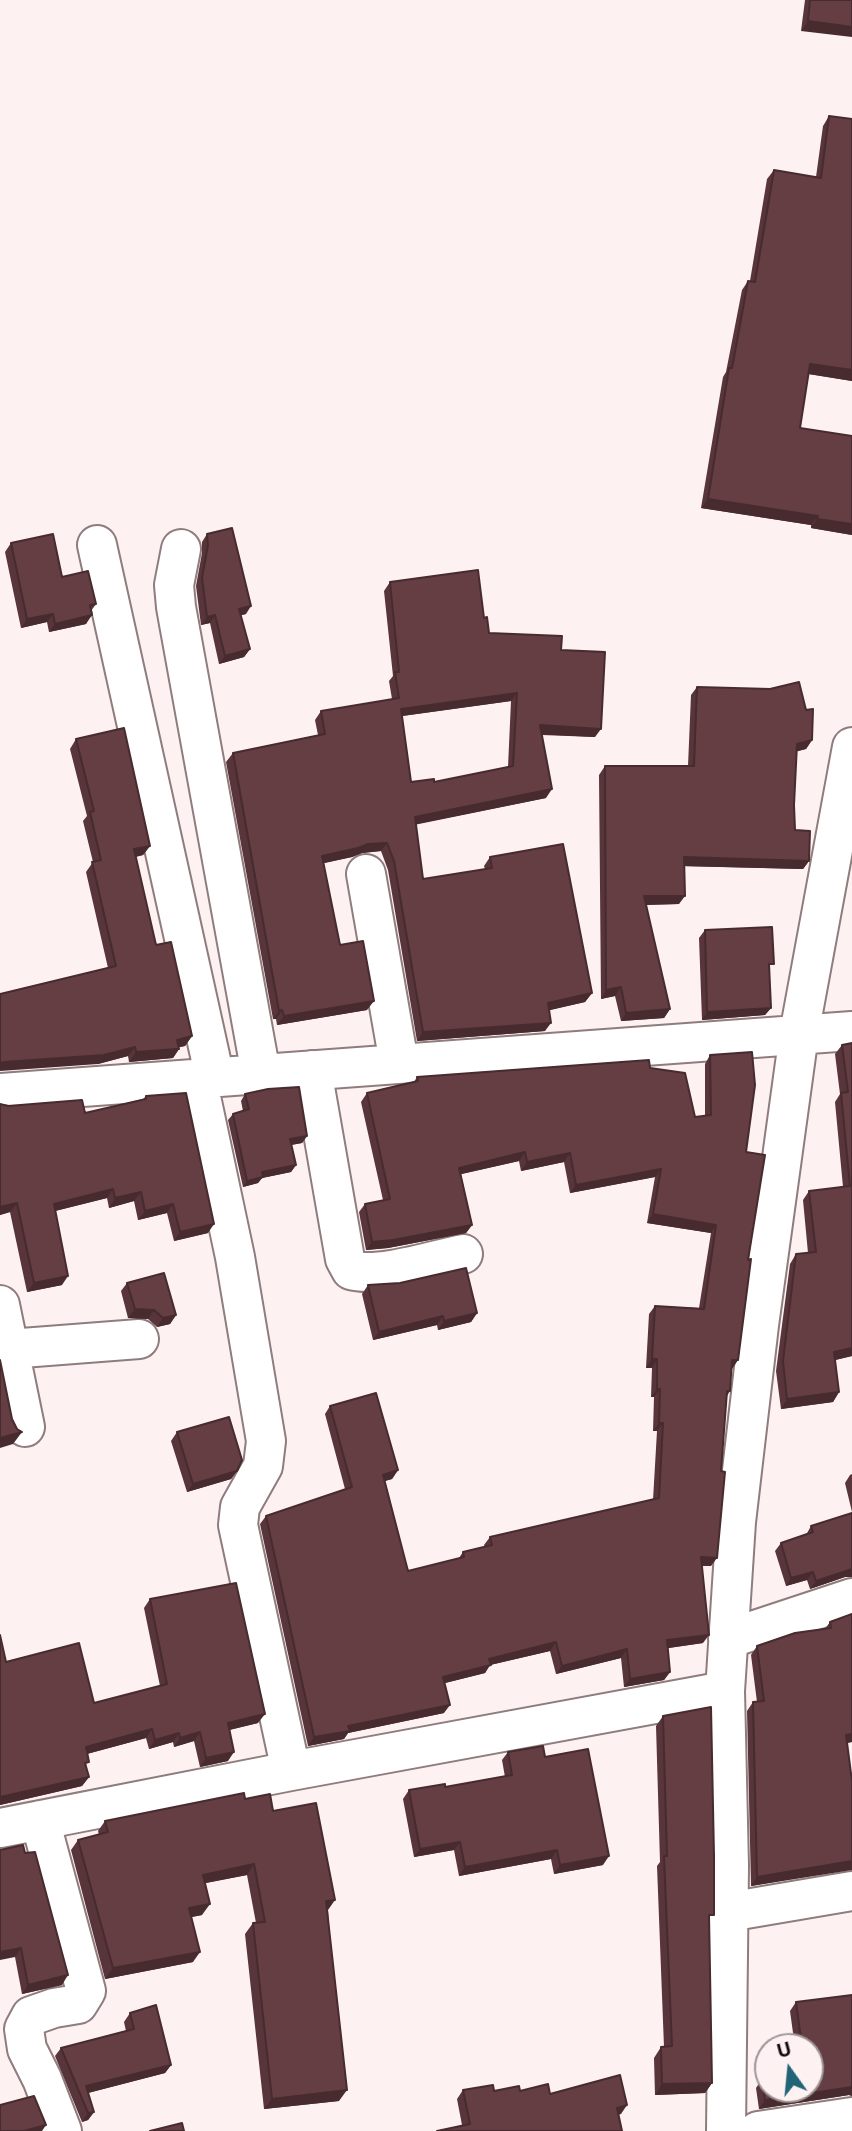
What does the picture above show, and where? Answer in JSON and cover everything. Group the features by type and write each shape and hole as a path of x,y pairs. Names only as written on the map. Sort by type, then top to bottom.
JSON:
{"street":[{"path":"97,545 206,1078 265,1441 263,1466 240,1507 238,1525 291,1771"},
{"path":"181,549 174,585 176,607 261,1074"},
{"path":"726,2131 728,1912 725,1691 736,1522 759,1325 799,1034 852,747"},
{"path":"366,874 399,1063"},
{"path":"0,1093 852,1031"},
{"path":"312,1070 345,1259 351,1270 363,1274 379,1272 463,1254"},
{"path":"0,1305 25,1427"},
{"path":"9,1349 139,1339"},
{"path":"729,1639 852,1598"},
{"path":"0,1828 725,1691"},
{"path":"40,1820 86,1991 78,2004 31,2016 24,2029 27,2049 62,2131"},
{"path":"728,1912 852,1891"},
{"path":"758,2131 852,2117"}],"building":[{"path":"810,0 852,0 852,27 808,21"},
{"path":"829,116 852,119 852,370 810,364 800,428 852,436 852,524 708,499 729,368 732,368 748,281 755,282 774,170 821,178"},
{"path":"232,528 251,606 239,609 250,649 225,656 215,615 207,617 202,578 208,545 207,534"},
{"path":"53,534 62,577 88,571 96,604 90,605 92,615 55,624 53,614 27,619 11,543"},
{"path":"478,570 484,618 487,617 489,633 562,636 561,650 605,652 601,729 540,725 552,789 415,817 423,879 492,868 490,857 563,844 592,993 548,1003 551,1023 423,1032 394,861 387,843 368,844 322,856 340,945 363,941 374,1001 284,1016 282,1010 279,1011 233,753 325,734 321,711 399,698 390,582","holes":["517,693 513,766 434,782 434,779 411,782 401,709"]},
{"path":"799,682 806,710 813,709 812,740 797,744 794,805 795,830 810,831 809,861 684,857 685,896 644,896 670,1009 626,1013 621,987 606,990 605,766 694,766 697,687 770,689"},
{"path":"124,728 150,846 134,849 156,945 171,942 192,1036 177,1040 179,1049 136,1052 135,1047 104,1055 0,1063 0,994 116,966 92,862 101,860 90,812 94,811 76,739"},
{"path":"772,927 774,964 769,964 771,1008 707,1012 705,930"},
{"path":"852,1043 852,1348 834,1352 839,1392 787,1399 783,1361 796,1254 816,1252 809,1191 850,1186 841,1093 848,1092 842,1045"},
{"path":"752,1052 755,1085 746,1152 765,1155 748,1260 751,1259 738,1360 732,1360 730,1391 727,1391 721,1471 725,1472 717,1558 701,1557 709,1635 667,1640 670,1672 630,1679 627,1649 562,1666 556,1642 489,1659 491,1665 443,1677 450,1705 348,1726 350,1731 314,1737 266,1516 352,1487 330,1406 376,1393 398,1470 383,1475 408,1571 464,1557 463,1552 492,1545 490,1537 659,1498 663,1423 659,1423 657,1359 652,1359 655,1306 704,1309 716,1225 653,1214 661,1169 576,1185 570,1153 527,1162 525,1152 459,1168 472,1225 372,1242 365,1204 390,1199 367,1093 418,1081 417,1077 649,1060 650,1068 685,1073 695,1117 711,1115 710,1055"},
{"path":"299,1087 307,1136 290,1139 296,1165 262,1172 263,1177 247,1181 233,1114 249,1109 245,1094"},
{"path":"186,1093 214,1224 180,1232 173,1204 145,1211 141,1192 115,1198 113,1189 54,1204 68,1276 34,1283 17,1203 0,1207 0,1104 8,1106 82,1100 85,1113 146,1099 146,1096"},
{"path":"466,1268 477,1313 444,1321 443,1316 379,1332 368,1285 400,1283"},
{"path":"164,1273 176,1315 163,1318 154,1310 135,1309 127,1283"},
{"path":"0,1360 12,1419 17,1429 22,1432 0,1438"},
{"path":"229,1417 242,1460 237,1471 193,1484 177,1432"},
{"path":"852,1513 852,1569 816,1581 813,1572 791,1578 781,1543 813,1532 811,1526"},
{"path":"236,1583 265,1714 228,1723 234,1752 206,1758 200,1732 180,1738 179,1733 155,1740 152,1729 86,1747 89,1762 85,1763 89,1777 0,1797 0,1635 6,1662 79,1643 94,1703 167,1684 150,1599"},
{"path":"852,1614 852,1734 846,1735 852,1781 852,1861 757,1877 753,1702 764,1701 757,1646 795,1633 831,1628 830,1622"},
{"path":"711,1707 714,1856 714,1915 709,1915 712,2083 662,2084 661,2047 672,2046 664,1856 667,1856 663,1716"},
{"path":"543,1746 545,1757 588,1749 609,1856 560,1865 557,1850 465,1867 460,1842 420,1849 409,1790 445,1784 445,1787 512,1775 508,1752"},
{"path":"244,1793 245,1799 270,1794 273,1811 316,1803 335,1900 326,1901 347,2090 272,2099 253,1923 265,1922 254,1864 203,1875 210,1904 189,1908 200,1952 113,1968 78,1840 108,1832 105,1821"},
{"path":"23,1845 25,1853 35,1852 68,1975 28,1985 21,1948 0,1952 0,1850"},
{"path":"852,1995 852,2087 824,2091 824,2033 800,2033 796,2002"},
{"path":"156,2005 171,2065 86,2086 94,2112 88,2113 61,2048 134,2029 130,2013"},
{"path":"620,2075 627,2105 617,2108 622,2131 437,2131 470,2124 463,2090 493,2085 494,2091 519,2086 520,2091 548,2084 550,2094"},
{"path":"34,2096 46,2125 24,2131 0,2131 0,2105"},
{"path":"182,2123 184,2131 150,2131"}]}
